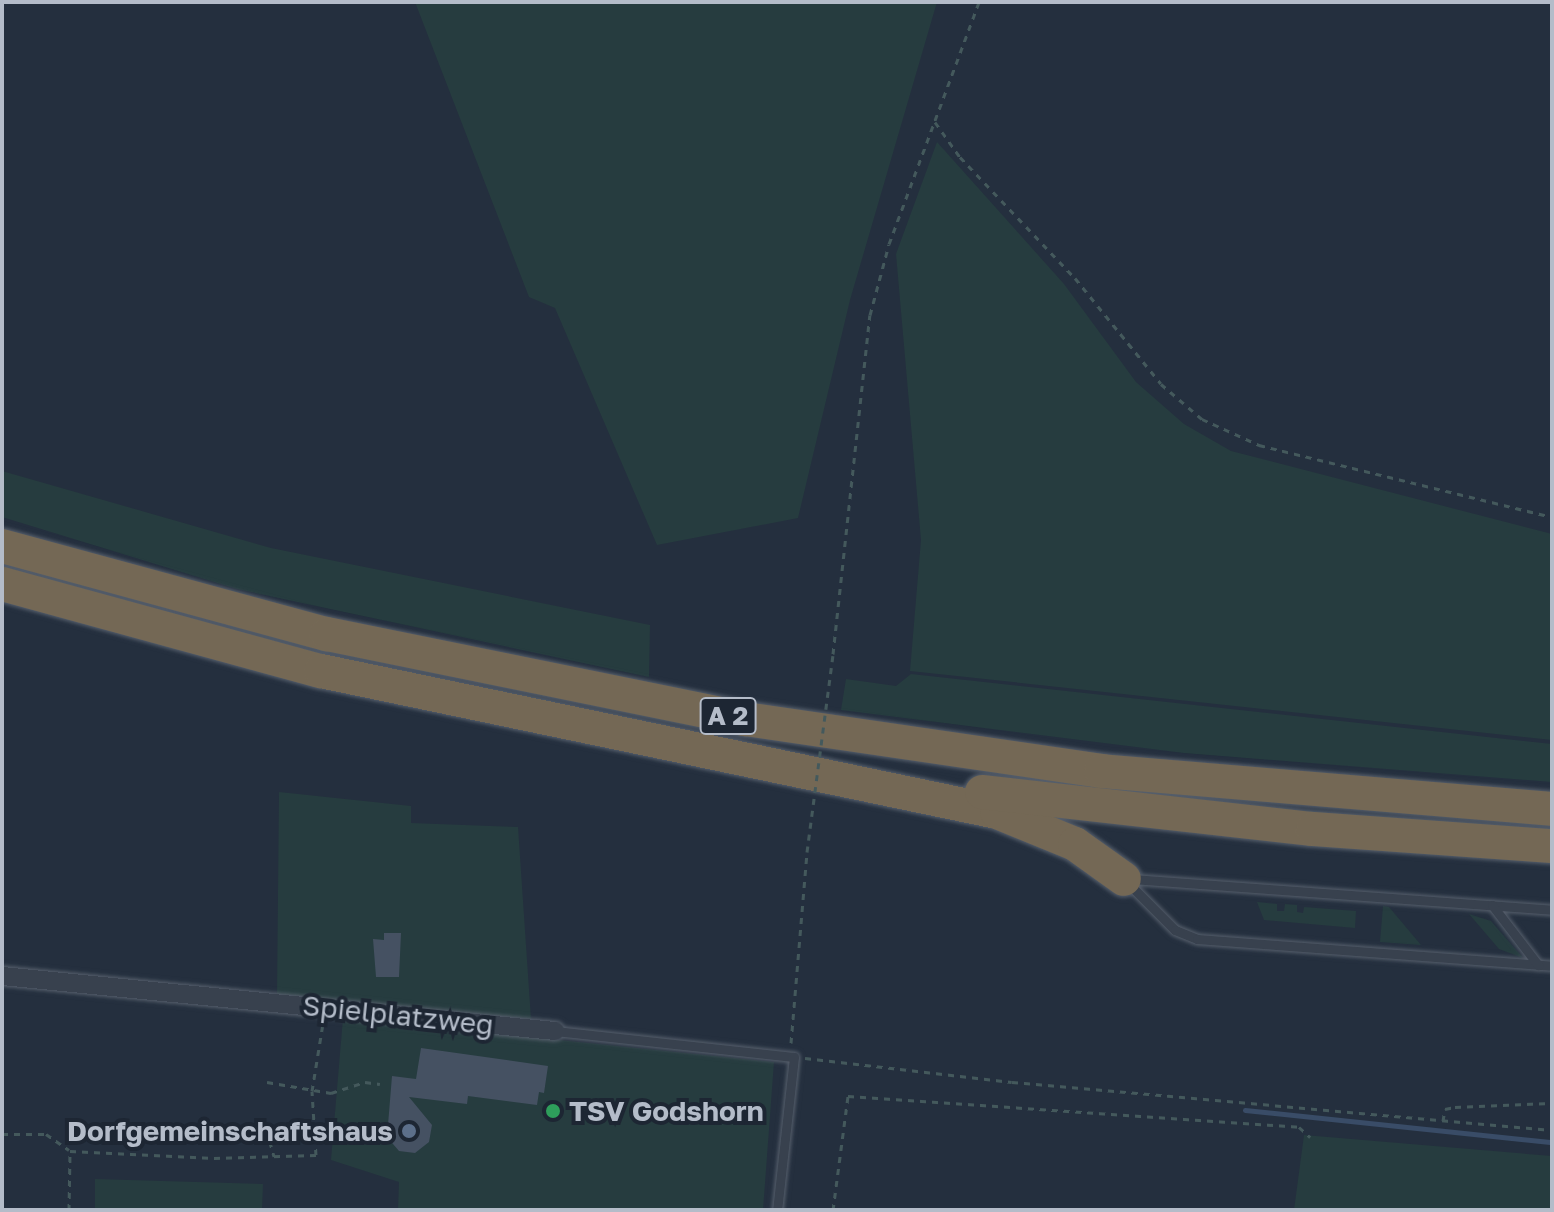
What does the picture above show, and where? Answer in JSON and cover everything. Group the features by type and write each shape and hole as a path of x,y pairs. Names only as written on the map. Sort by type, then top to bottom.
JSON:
{"highway":[{"name":"A 2","path":"2,546 327,634 832,734 1101,771 1552,809"},
{"name":"A 2","path":"2,584 321,671 807,769 1112,809 1552,846"},
{"path":"807,769 997,812 1075,844 1124,879"}],"street":[{"name":"Spielplatzweg","path":"2,976 555,1031"}],"lane":[{"path":"1124,879 1552,910"},
{"path":"1124,879 1175,930 1197,939 1552,966"},
{"path":"1492,905 1538,965"},
{"name":"Spielplatzweg","path":"555,1031 794,1057"},
{"path":"777,1210 794,1057"}],"path":[{"path":"979,2 889,244 870,315 833,654 807,852 790,1036 794,1057 1012,1082 1552,1130"},
{"path":"935,122 960,157 1075,278 1161,384 1202,419 1259,445 1552,517"},
{"path":"2,1134 46,1134 70,1151 316,1155 312,1091 325,1007"},
{"path":"267,1082 312,1091 380,1084"},
{"path":"833,1210 848,1096 1299,1127 1310,1137"},
{"path":"1443,1121 1445,1109 1455,1107 1552,1103"},
{"path":"263,1118 274,1156"},
{"path":"69,1210 70,1151"}],"green space":[{"path":"415,2 937,2 850,300 798,518 657,545 555,308 529,297"},
{"path":"937,142 1064,284 1136,382 1184,424 1231,451 1552,534 1552,740 910,671 921,540 896,254"},
{"path":"2,471 271,548 650,625 649,677 237,589 2,517"},
{"path":"911,674 1552,744 1552,782 1184,753 841,710 846,679 896,686"},
{"path":"279,792 411,806 411,823 518,827 531,1019 277,994"},
{"path":"1257,902 1277,904 1277,911 1284,911 1285,904 1297,905 1297,912 1303,913 1304,907 1356,911 1355,928 1264,920"},
{"path":"1383,906 1389,907 1421,945 1380,942"},
{"path":"1469,914 1491,921 1523,958 1499,949"},
{"name":"TSV Godshorn","path":"343,1018 774,1062 763,1210 398,1210 399,1182 331,1160"},
{"path":"1304,1135 1552,1156 1552,1210 1294,1210"},
{"path":"95,1179 263,1184 262,1210 95,1210"}],"building":[{"path":"384,933 401,933 399,977 376,977 373,939 384,940"},
{"path":"421,1048 548,1066 544,1093 539,1092 537,1105 468,1096 467,1104 409,1097 432,1125 429,1142 415,1153 399,1151 387,1137 392,1076 416,1079"}],"waterway":[{"path":"1245,1110 1552,1142"}],"place":[{"name":"TSV Godshorn","path":"553,1111"},
{"name":"Dorfgemeinschaftshaus","path":"409,1131"}]}
